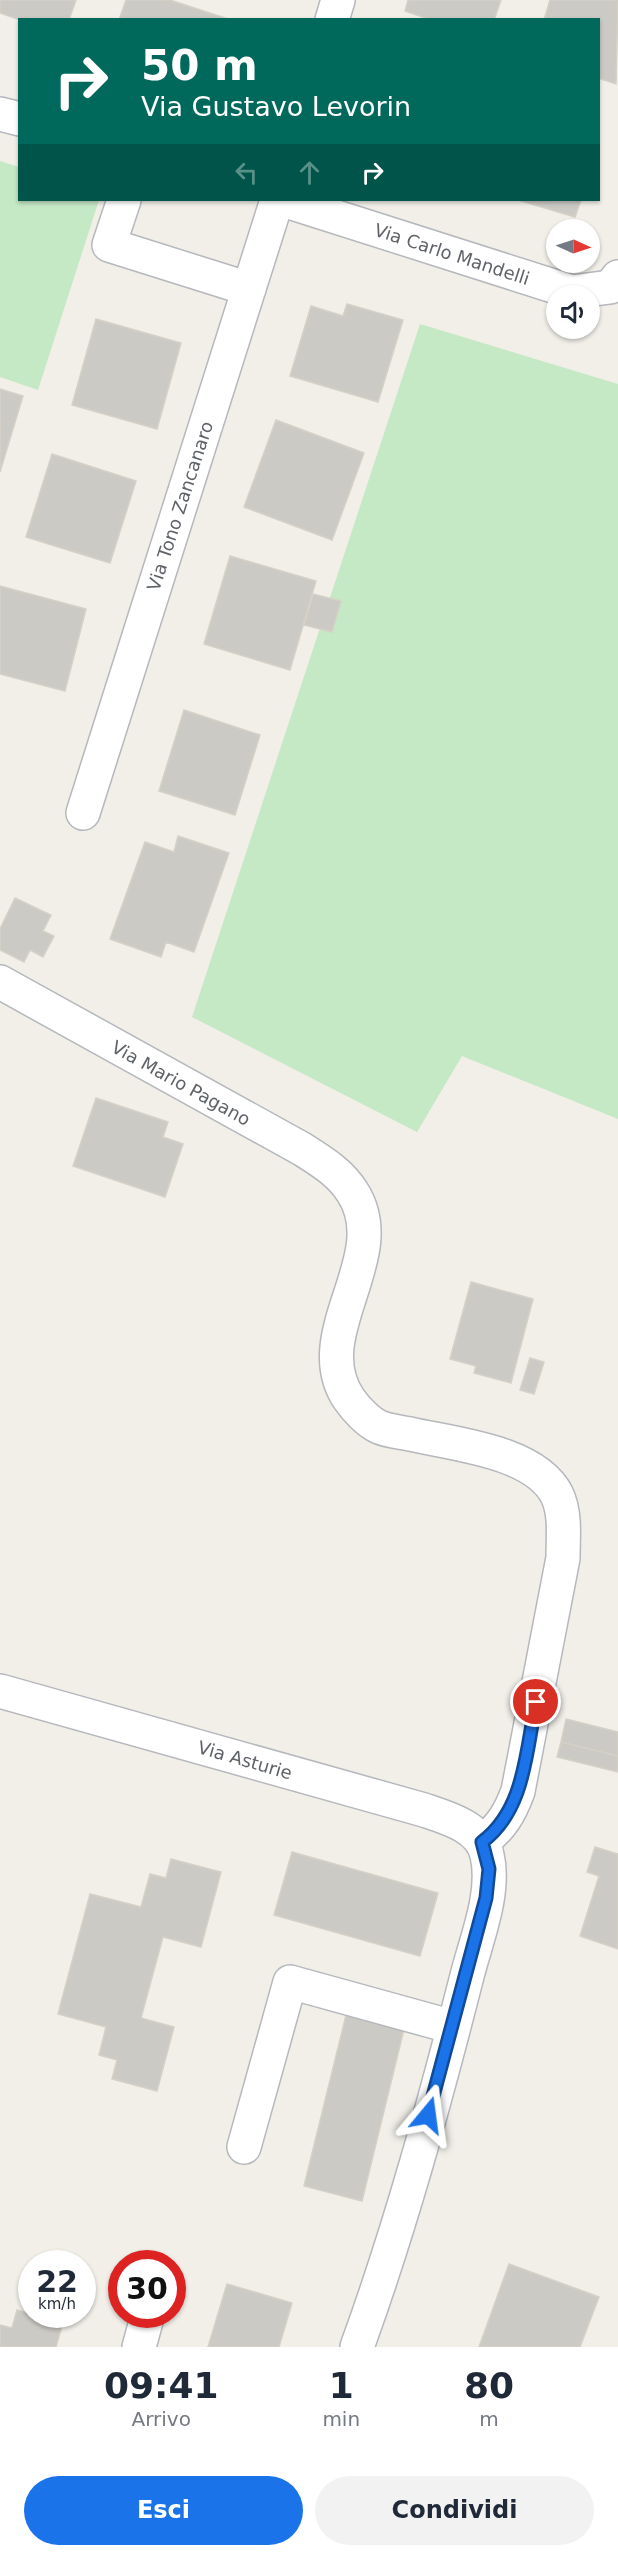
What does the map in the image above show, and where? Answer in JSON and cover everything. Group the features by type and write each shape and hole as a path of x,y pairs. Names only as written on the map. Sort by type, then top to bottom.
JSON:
{"street":[{"path":"333,18 338,0"},
{"path":"0,114 18,118"},
{"path":"124,201 109,245 249,289"},
{"name":"Via Tono Zancanaro","path":"83,813 277,201"},
{"name":"Via Carlo Mandelli","path":"286,201 572,292 610,287 618,277"},
{"name":"Via Mario Pagano","path":"0,982 302,1149 343,1180 354,1194 360,1209 364,1241 340,1333 337,1355 339,1375 349,1398 379,1427 493,1453 517,1461 549,1483 558,1497 564,1526 558,1591 518,1791 510,1812 497,1831 482,1842"},
{"name":"Via Asturie","path":"0,1690 424,1810 467,1828 482,1842"},
{"path":"357,2347 385,2267 453,2027 486,1898 489,1869 482,1842"},
{"path":"244,2147 290,1982 453,2027"},
{"path":"139,2347 144,2328"}],"green space":[{"path":"0,161 18,167 18,201 99,201 38,390 0,377"},
{"path":"420,324 618,384 618,1119 462,1056 417,1132 192,1017"}],"building":[{"path":"0,0 76,0 70,18 18,19 0,13"},
{"path":"126,0 170,0 225,18 120,18"},
{"path":"408,0 501,0 495,18 425,18 405,11"},
{"path":"550,0 618,0 616,84 600,79 600,18 545,18"},
{"path":"521,201 581,201 575,217"},
{"path":"347,304 403,320 378,402 290,376 311,306 343,316"},
{"path":"96,319 181,343 157,429 72,405"},
{"path":"0,389 23,396 0,472"},
{"path":"276,420 364,453 332,540 244,507"},
{"path":"52,454 136,481 110,563 26,537"},
{"path":"230,556 316,581 290,670 204,644"},
{"path":"0,586 86,609 65,691 0,674"},
{"path":"313,594 341,601 332,632 304,625"},
{"path":"184,710 260,735 235,815 159,791"},
{"path":"178,836 229,853 194,952 166,942 161,957 110,939 145,842 174,852"},
{"path":"15,898 51,915 43,931 54,936 43,957 30,950 24,962 0,950 0,929"},
{"path":"96,1098 168,1122 163,1137 183,1144 165,1197 73,1166"},
{"path":"471,1282 533,1299 511,1383 474,1373 476,1366 450,1359"},
{"path":"530,1358 544,1362 534,1394 520,1390"},
{"path":"566,1719 618,1732 618,1756 561,1742"},
{"path":"561,1742 618,1756 618,1772 557,1757"},
{"path":"595,1847 618,1854 618,1949 580,1936 599,1876 587,1872"},
{"path":"292,1852 438,1893 420,1956 274,1915"},
{"path":"171,1859 221,1872 201,1947 163,1937 141,2018 174,2027 157,2091 112,2079 117,2060 99,2055 106,2027 58,2014 90,1894 141,1907 150,1874 166,1878"},
{"path":"349,2003 407,2017 362,2201 304,2186"},
{"path":"509,2264 599,2297 580,2347 479,2347"},
{"path":"227,2284 292,2303 279,2347 208,2347"},
{"path":"17,2310 18,2328 61,2328 56,2347 0,2347 0,2325 12,2328"}],"route":[{"path":"428,2115 486,1898 489,1869 482,1842 497,1831 510,1812 518,1791 536,1702"}]}
